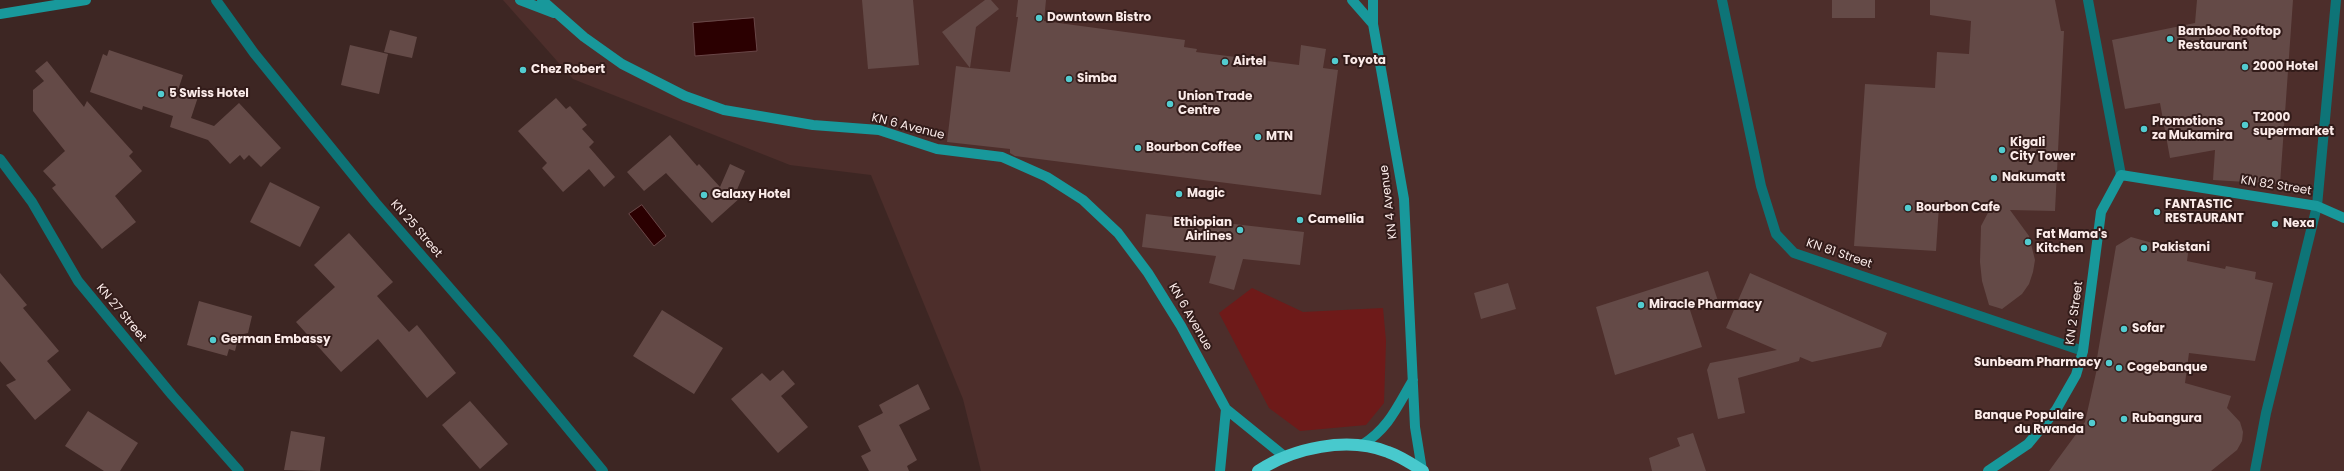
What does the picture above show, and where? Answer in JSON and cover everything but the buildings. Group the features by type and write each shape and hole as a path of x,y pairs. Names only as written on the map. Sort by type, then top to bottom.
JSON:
{"highway":[{"path":"1258,471 1284,456 1309,448 1362,445 1388,452 1422,471"}],"main road":[{"path":"0,14 86,0"},
{"path":"520,0 556,14"},
{"name":"KN 6 Avenue","path":"542,0 556,14 622,64 685,96 724,110 813,125 878,130 937,148 1002,157 1047,177 1083,200 1118,233 1148,273 1182,326 1226,410 1284,456"},
{"path":"1352,0 1373,24"},
{"name":"KN 4 Avenue","path":"1374,0 1373,24 1404,199 1415,427 1422,471"},
{"name":"KN 2 Street","path":"1988,471 2028,444 2056,410 2076,375 2083,351 2101,212 2121,175"},
{"name":"KN 82 Street","path":"2121,175 2317,206"},
{"path":"2317,206 2344,218"},
{"path":"1362,445 1378,435 1392,417 1413,380"},
{"path":"1220,471 1226,410"}],"street":[{"name":"KN 25 Street","path":"216,0 254,52 370,196 495,340 603,471"},
{"name":"KN 81 Street","path":"1722,0 1761,186 1776,234 1794,253 2083,351"},
{"path":"2088,0 2121,175"},
{"name":"KN 82 Street","path":"2317,206 2336,0"},
{"name":"KN 27 Street","path":"0,159 32,202 78,281 172,395 239,471"},
{"path":"2255,471 2266,414 2317,206"}],"shaded area":[{"path":"503,0 2344,0 2344,471 981,471 963,399 871,175 790,165 573,79"},
{"path":"754,18 757,51 695,56 693,23"},
{"path":"642,205 666,236 654,246 629,214"},
{"path":"1252,288 1303,312 1383,308 1386,341 1384,403 1366,425 1300,431 1269,408 1219,313"}],"place":[{"name":"Downtown Bistro","path":"1039,18"},
{"name":"Bamboo Rooftop Restaurant","path":"2170,39"},
{"name":"Toyota","path":"1335,61"},
{"name":"Airtel","path":"1225,62"},
{"name":"2000 Hotel","path":"2245,67"},
{"name":"Chez Robert","path":"523,70"},
{"name":"Simba","path":"1069,79"},
{"name":"5 Swiss Hotel","path":"161,94"},
{"name":"Union Trade Centre","path":"1170,104"},
{"name":"T2000 supermarket","path":"2245,125"},
{"name":"Promotions za Mukamira","path":"2144,129"},
{"name":"MTN","path":"1258,137"},
{"name":"Bourbon Coffee","path":"1138,148"},
{"name":"Kigali City Tower","path":"2002,150"},
{"name":"Nakumatt","path":"1994,178"},
{"name":"Magic","path":"1179,194"},
{"name":"Galaxy Hotel","path":"704,195"},
{"name":"Bourbon Cafe","path":"1908,208"},
{"name":"FANTASTIC RESTAURANT","path":"2157,212"},
{"name":"Camellia","path":"1300,220"},
{"name":"Nexa","path":"2275,224"},
{"name":"Ethiopian Airlines","path":"1240,230"},
{"name":"Fat Mama's Kitchen","path":"2028,242"},
{"name":"Pakistani","path":"2144,248"},
{"name":"Miracle Pharmacy","path":"1641,305"},
{"name":"Sofar","path":"2124,329"},
{"name":"German Embassy","path":"213,340"},
{"name":"Sunbeam Pharmacy","path":"2109,363"},
{"name":"Cogebanque","path":"2119,368"},
{"name":"Rubangura","path":"2124,419"},
{"name":"Banque Populaire du Rwanda","path":"2092,423"}]}
